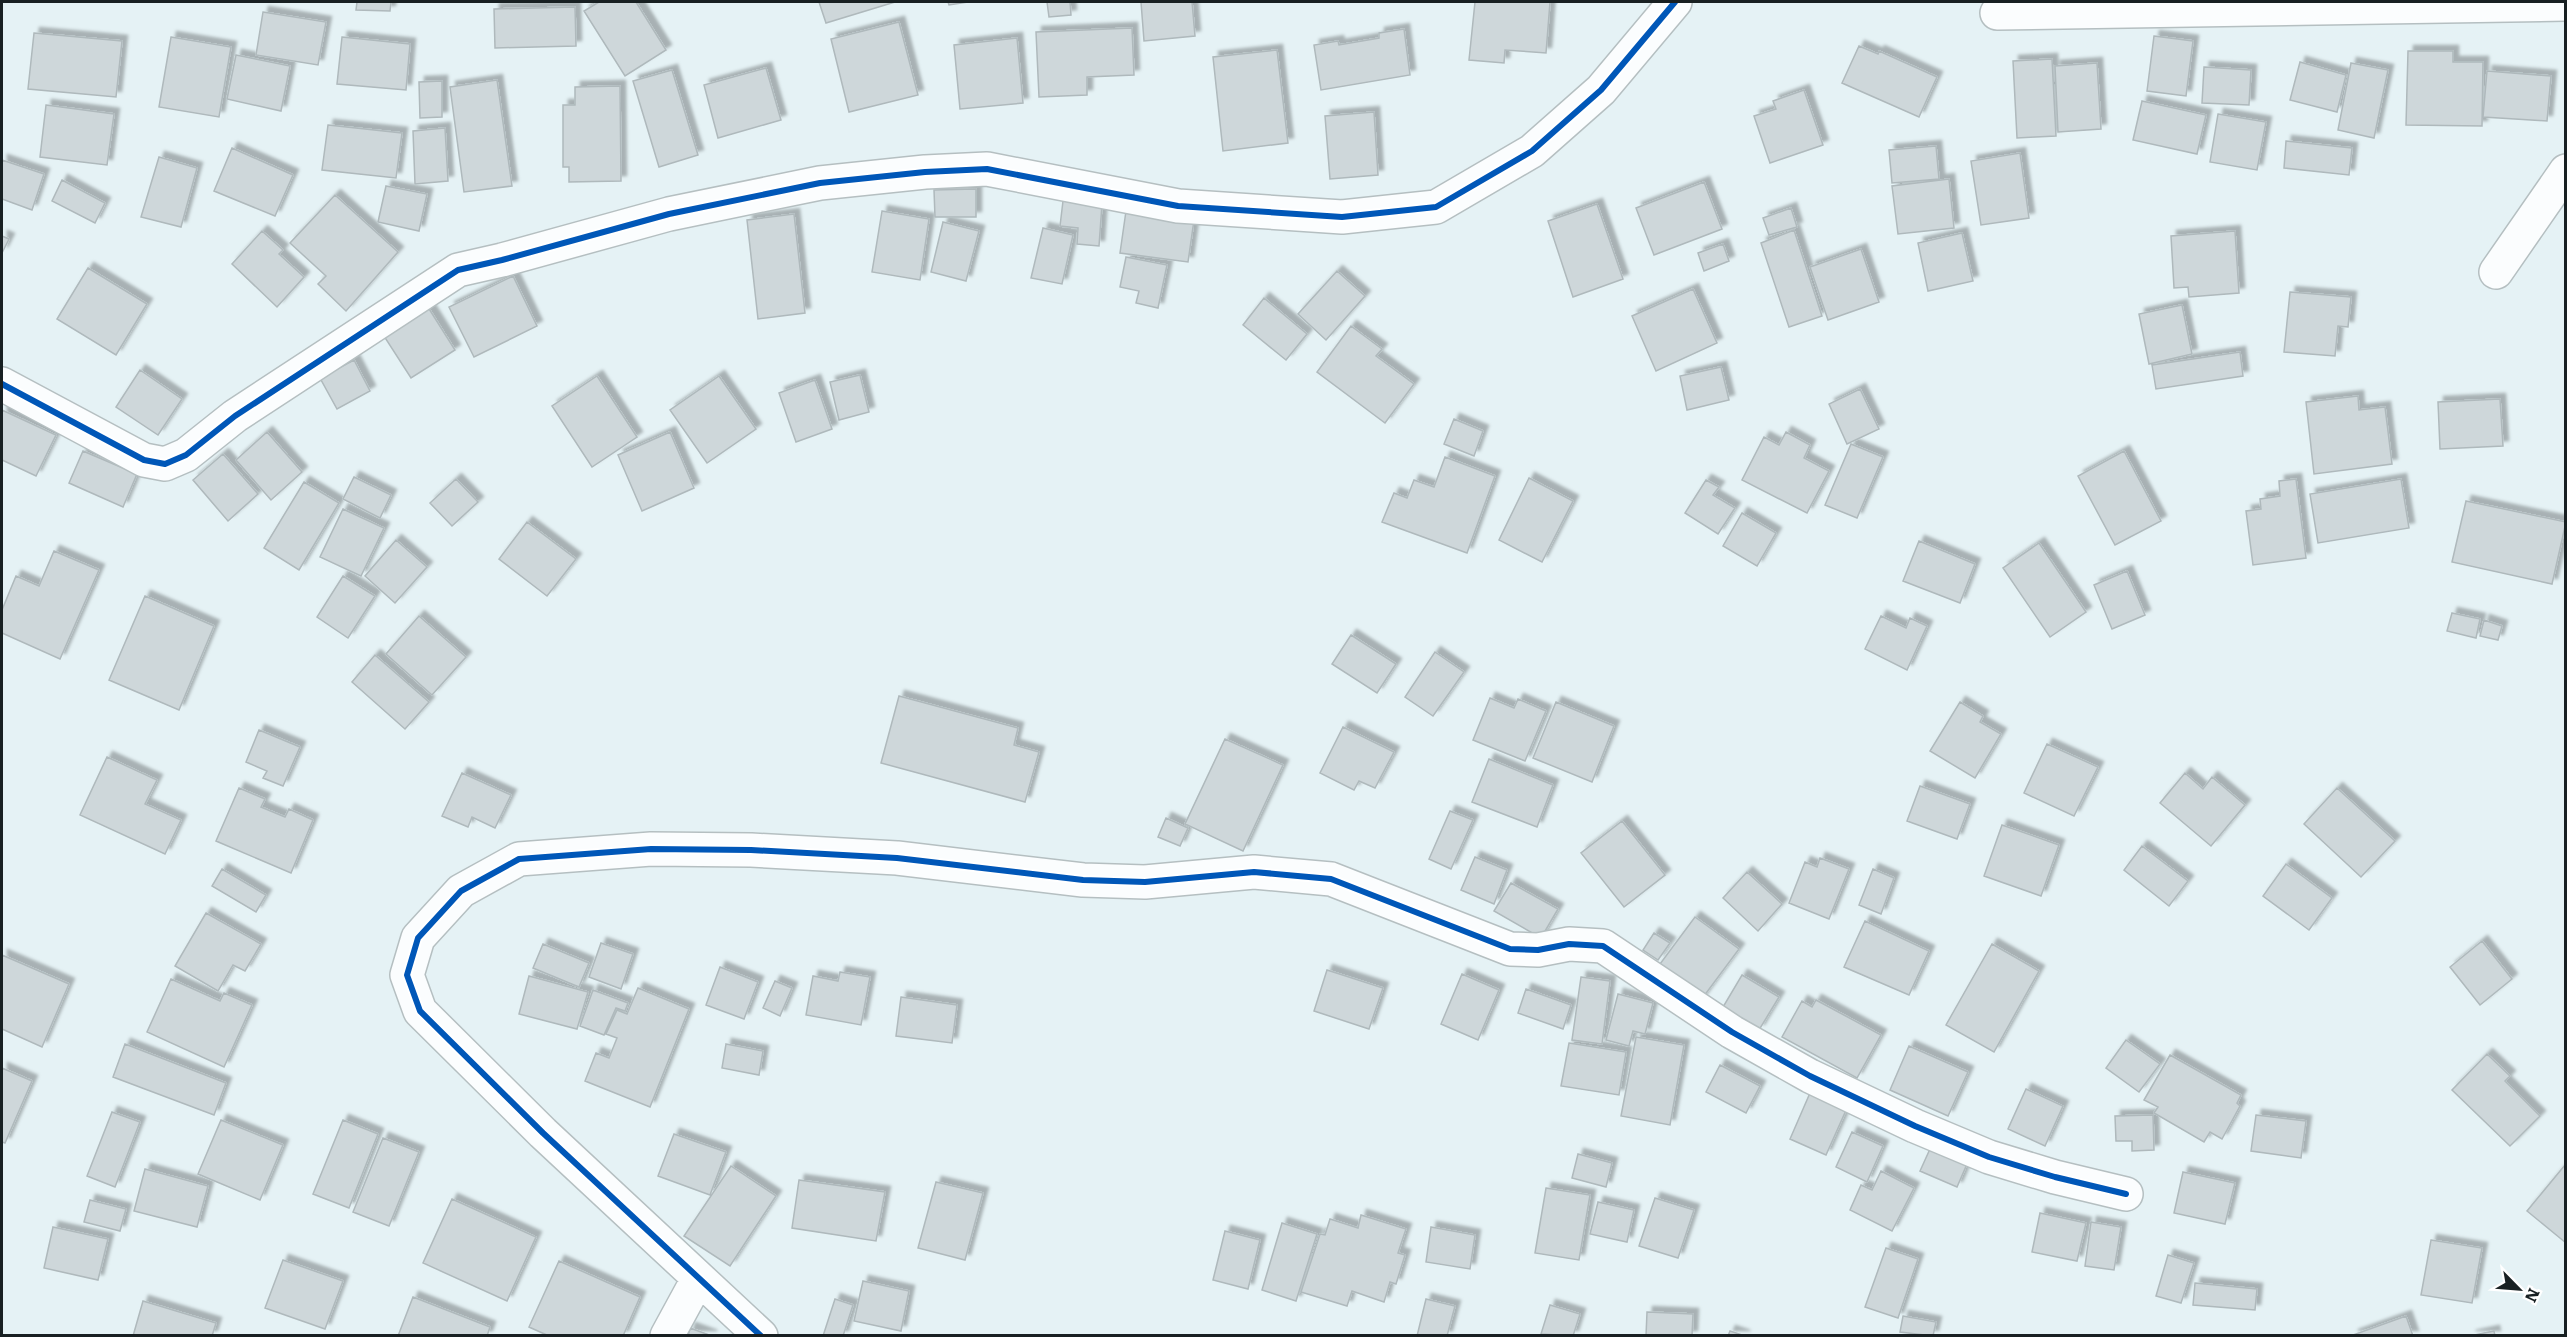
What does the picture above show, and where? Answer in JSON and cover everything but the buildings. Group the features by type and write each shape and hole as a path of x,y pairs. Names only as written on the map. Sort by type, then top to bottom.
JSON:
{"street":[{"path":"2,384 144,460 165,464 186,455 235,416 458,270 669,214 820,183 925,172 987,170 1178,206 1342,217 1436,207 1532,151 1601,90 1675,2"},
{"path":"1997,13 2565,4"},
{"path":"2496,272 2565,171"},
{"path":"761,1335 543,1133 420,1011 406,975 417,938 461,891 519,859 651,849 751,850 897,858 1083,880 1146,882 1254,872 1331,879 1510,949 1538,950 1569,944 1603,946 1732,1032 1810,1076 1915,1126 1989,1157 2055,1177 2126,1194"},
{"path":"667,1335 698,1279"}],"cycle path":[{"path":"2,384 144,460 165,464 186,455 235,416 458,270 669,214 820,183 925,172 987,169 1178,206 1342,217 1436,207 1532,151 1601,90 1675,2"},
{"path":"761,1336 543,1133 420,1011 407,975 418,938 461,891 519,859 651,849 751,850 897,858 1083,880 1145,882 1254,872 1331,879 1510,949 1538,950 1569,944 1603,946 1732,1032 1810,1076 1915,1126 1989,1157 2055,1177 2126,1194"}]}
